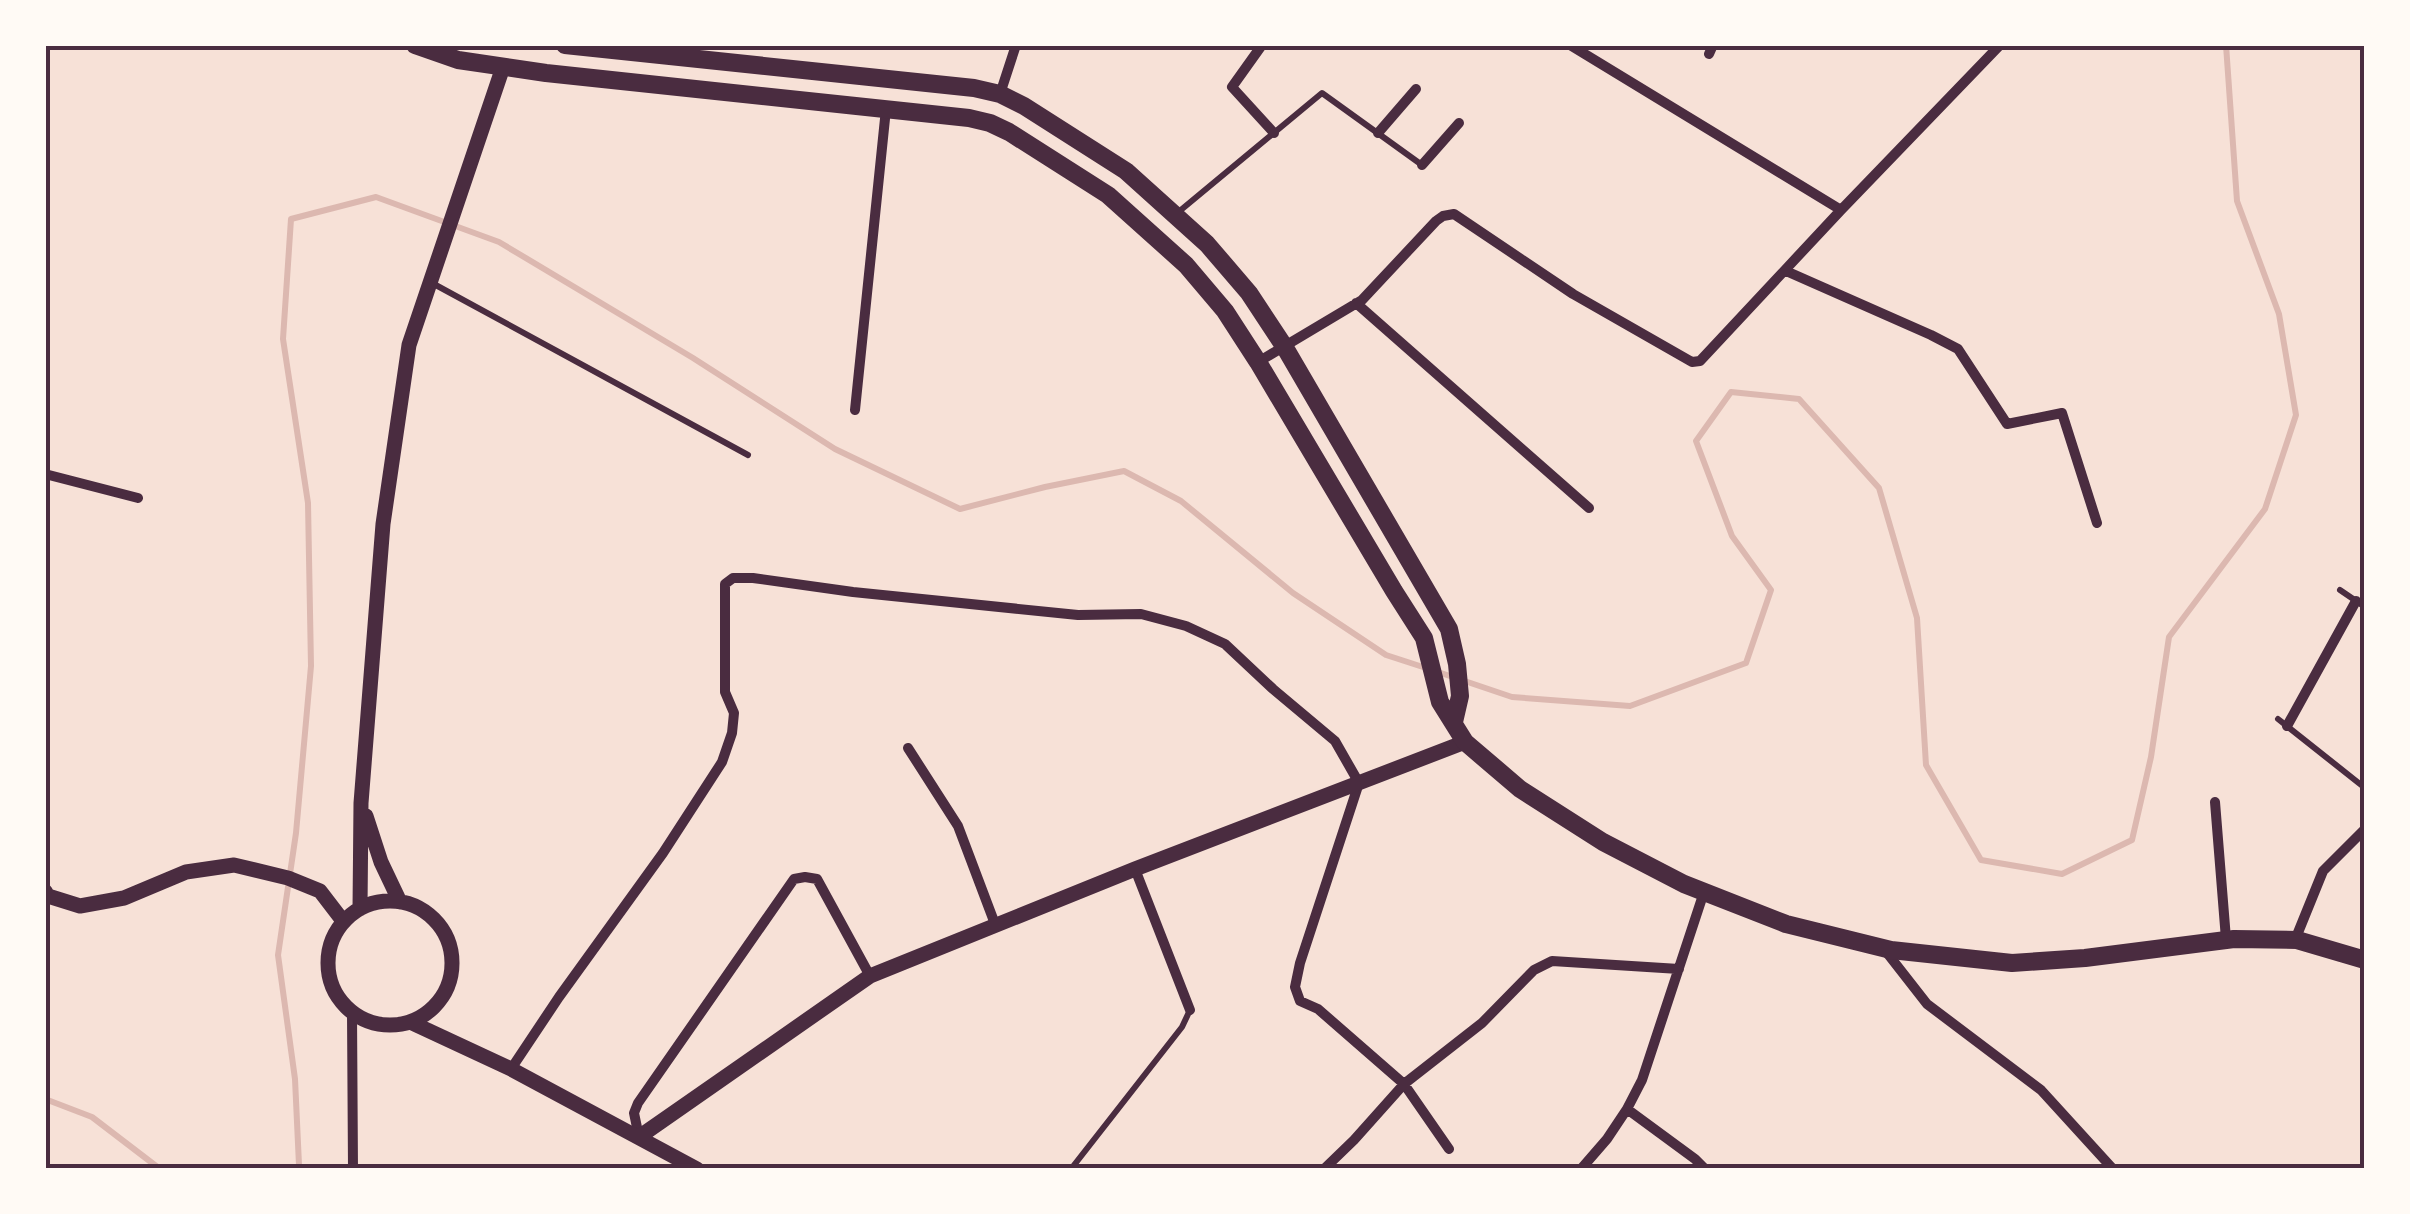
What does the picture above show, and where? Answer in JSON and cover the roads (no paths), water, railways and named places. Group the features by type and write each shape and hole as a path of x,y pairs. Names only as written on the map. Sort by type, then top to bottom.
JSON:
{"main road":[{"path":"415,45 458,60 503,67 968,118 1009,132 1108,195 1186,265 1225,311 1424,638 1440,702 1465,742 1520,788 1603,842 1684,884 1786,924 1883,948 2012,962 2086,958 2226,939 2295,940 2365,960"},
{"path":"565,45 974,88 1000,94 1024,106 1126,171 1208,244 1249,293 1284,346 1449,629 1460,696 1454,722"},
{"path":"759,96 762,66"}],"street":[{"path":"1000,94 1016,45"},
{"path":"1262,45 1232,87 1274,133"},
{"path":"1570,45 1841,210"},
{"path":"1258,362 1356,303 1436,221 1454,214 1572,294 1692,362 1700,361 2000,45"},
{"path":"360,908 362,803 382,524 408,344 503,67"},
{"path":"1378,133 1416,89"},
{"path":"855,410 886,109"},
{"path":"1422,165 1458,124"},
{"path":"1786,271 1958,349 2007,424 2062,414 2097,523"},
{"path":"1356,303 1589,508"},
{"path":"45,474 138,498"},
{"path":"511,1069 722,762 734,712 724,692 726,584 733,578 790,581 853,592 1078,615 1141,614 1186,626 1225,644 1335,741 1359,783 1300,963 1294,987 1300,1001 1318,1009 1404,1084 1449,1150"},
{"path":"2282,723 2361,604"},
{"path":"640,1137 870,976 1465,742"},
{"path":"908,748 958,826 995,924"},
{"path":"2215,802 2226,939"},
{"path":"362,803 381,862 400,902"},
{"path":"2295,940 2323,871 2365,829"},
{"path":"46,895 80,906 124,898 186,872 234,865 288,878 320,891 343,922"},
{"path":"1135,869 1190,1010"},
{"path":"640,1137 634,1113 638,1103 794,880 817,879 870,976"},
{"path":"1581,1169 1627,1109 1642,1080 1704,892"},
{"path":"400,902 420,909 436,922 452,959 450,979 442,998 428,1013 390,1026 370,1023 352,1014 329,980 332,939 343,922 360,908 400,902"},
{"path":"1883,948 1926,1004 2041,1090 2113,1169"},
{"path":"1324,1169 1404,1084 1482,1023 1534,970 1552,960 1678,969"},
{"path":"352,1014 352,1169"},
{"path":"410,1022 511,1069 640,1137 671,1162 697,1169"},
{"path":"1627,1109 1705,1169"}],"lane":[{"path":"1175,215 1322,94 1422,165"},
{"path":"430,282 748,455"},
{"path":"2340,590 2361,604"},
{"path":"2282,723 2365,788"},
{"path":"1071,1169 1182,1027 1190,1010"}],"waterway":[{"path":"1438,672 1512,697 1630,706 1746,663 1771,590 1732,536 1696,441 1731,392 1799,399 1879,488 1917,618 1926,765 1981,860 2062,874 2132,840 2151,757 2169,637 2265,509 2296,415 2279,314 2237,201 2226,45"},
{"path":"297,1169 295,1079 278,955 296,833 311,666 308,503 283,339 291,219 376,197 499,242 835,449 960,509 1124,471 1181,501 1293,593 1386,655 1426,668"},
{"path":"45,1099 92,1117 160,1169"}]}
